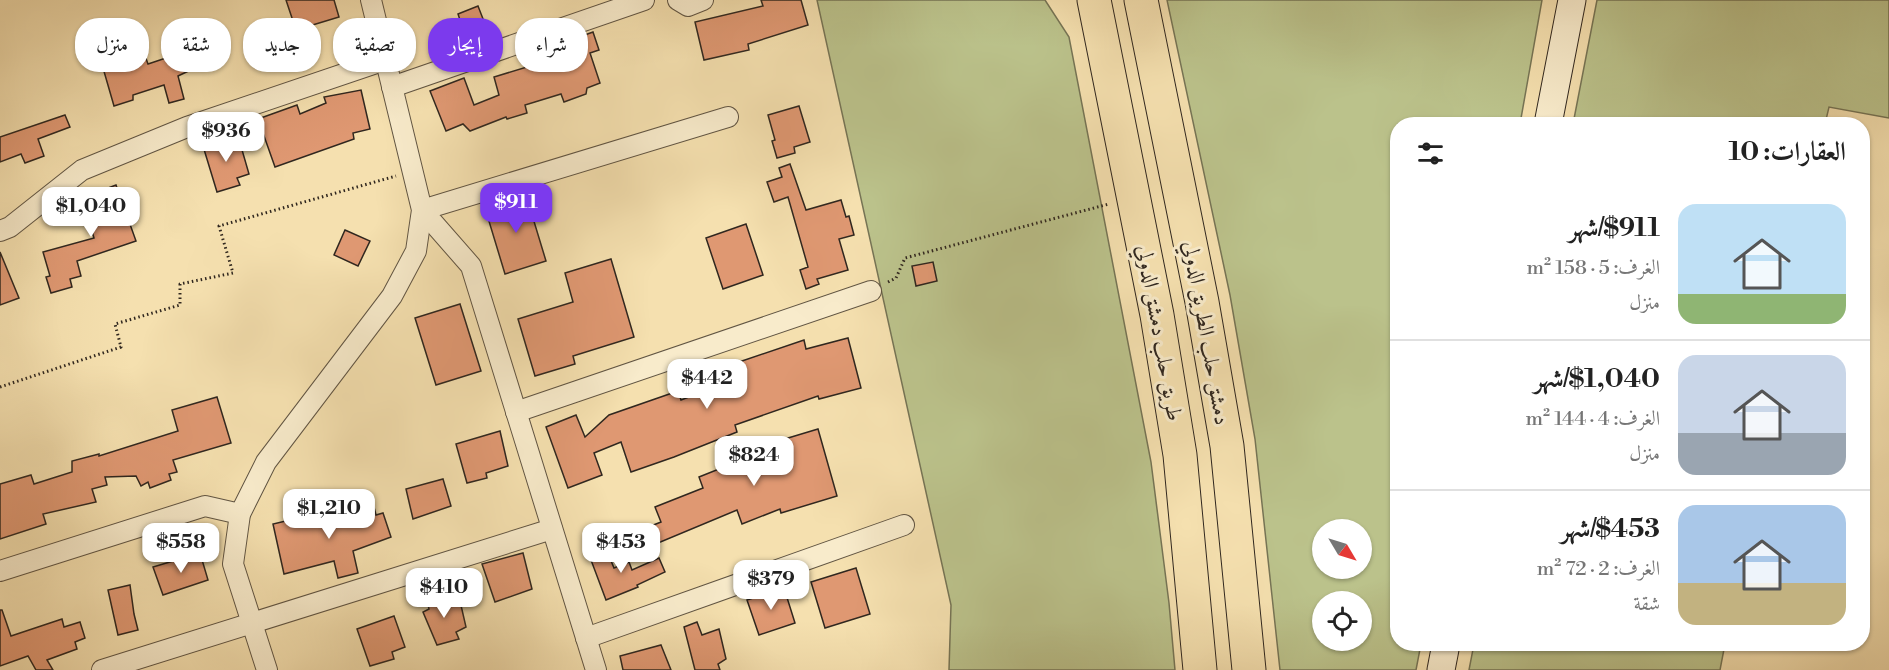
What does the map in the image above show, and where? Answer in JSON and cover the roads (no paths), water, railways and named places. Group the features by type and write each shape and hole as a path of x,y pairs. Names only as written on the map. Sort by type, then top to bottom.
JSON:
{"highway":[{"name":"دمشق حلب الطريق الدولي","path":"1141,0 1204,313 1227,446 1249,670"},
{"name":"طريق حلب دمشق الدولي","path":"1097,14 1157,315 1180,455 1200,670"}],"main road":[{"path":"1086,0 1097,14"},
{"path":"1549,117 1572,0"},
{"path":"1243,597 1258,670"},
{"path":"1441,670 1445,651"}],"street":[{"path":"371,0 375,18"},
{"path":"392,87 644,0"},
{"path":"678,0 688,6 704,0"},
{"path":"0,231 10,227 82,170 186,127 349,72"},
{"path":"267,670 233,564 240,514 266,462 392,296 416,251 422,210 388,72"},
{"path":"422,210 728,117"},
{"path":"422,210 471,266 596,670"},
{"path":"516,412 871,291"},
{"path":"0,571 206,506 240,514"},
{"path":"586,638 904,525"},
{"path":"102,670 552,529"}]}
